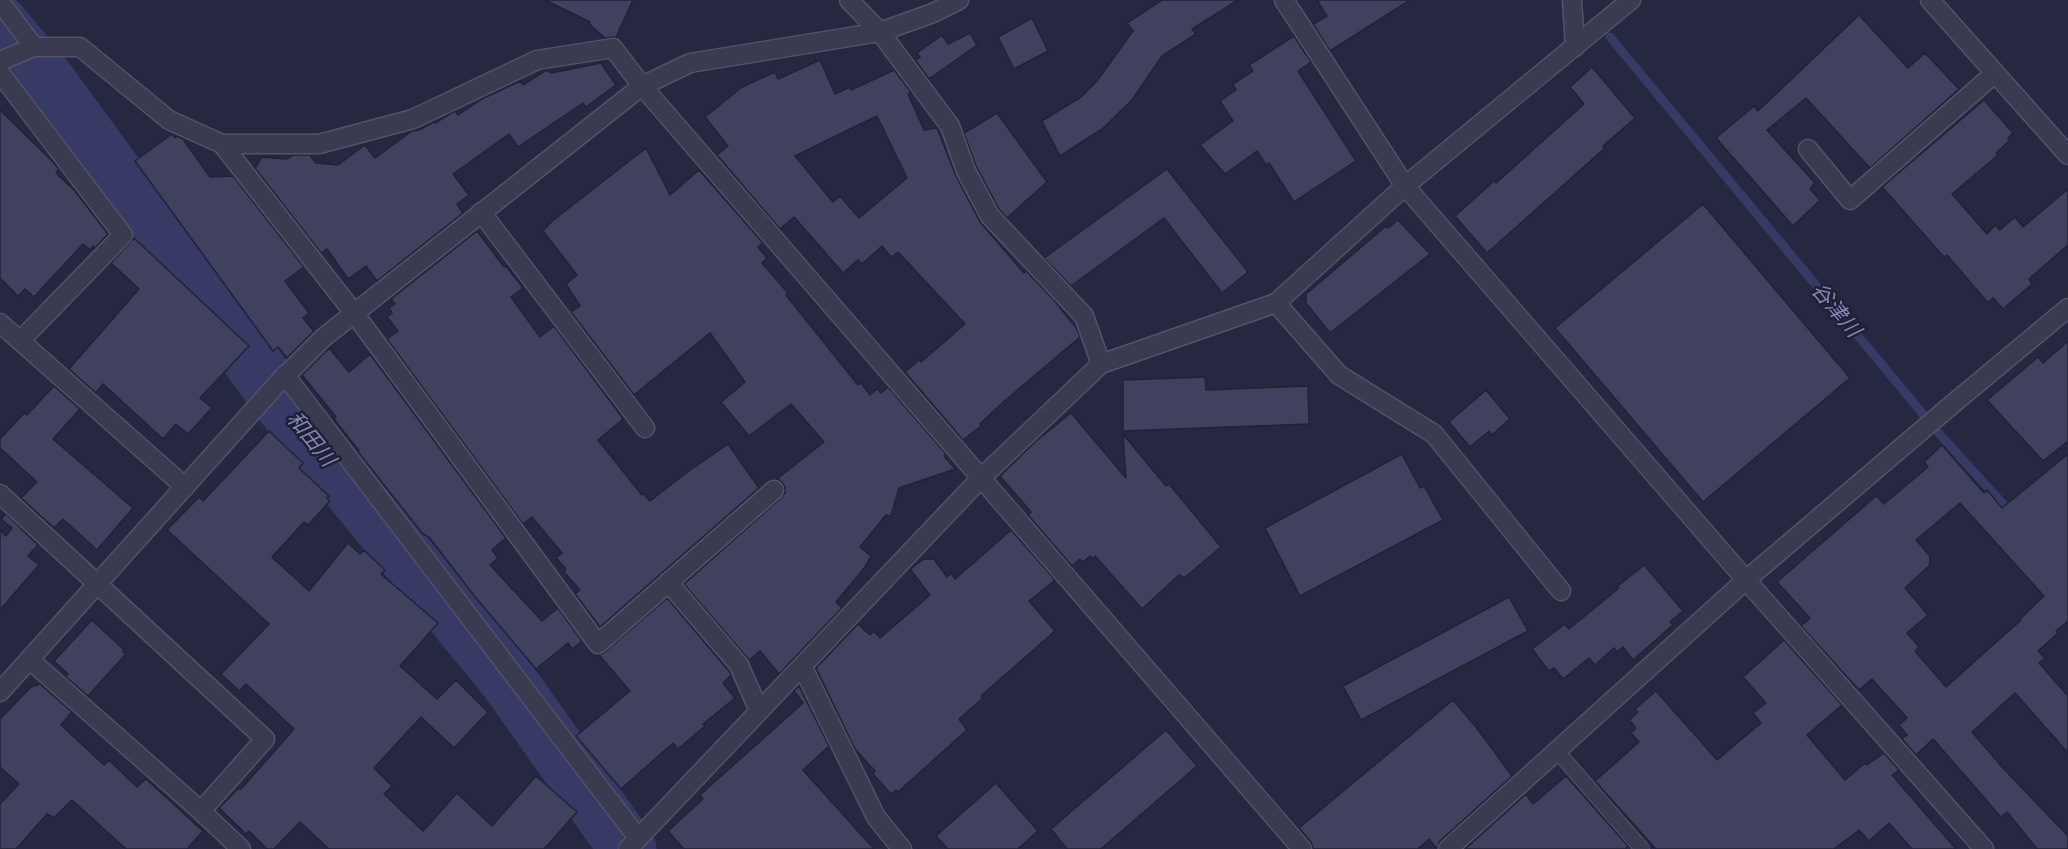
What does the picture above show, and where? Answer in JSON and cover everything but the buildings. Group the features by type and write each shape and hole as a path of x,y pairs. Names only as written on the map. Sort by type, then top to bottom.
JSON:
{"street":[{"path":"849,0 880,32 950,126 966,171 990,216 1084,316 1101,364"},
{"path":"0,692 262,400 323,338 642,86 690,63 880,32 933,13 959,0"},
{"path":"1284,0 1405,186 1746,580 1984,849"},
{"path":"1572,0 1575,46"},
{"path":"282,379 633,844 981,478 1101,364 1276,303 1405,186 1631,0"},
{"path":"1930,0 2068,155"},
{"path":"0,2 34,47"},
{"path":"0,61 34,47 80,47 169,120 222,144 318,144 413,119 537,60 613,48 642,86 1302,849"},
{"path":"0,73 123,235 21,341"},
{"path":"1808,149 1850,200 1994,74"},
{"path":"222,144 354,313 598,644 774,490"},
{"path":"481,212 645,428"},
{"path":"1276,303 1339,375 1434,434 1561,591"},
{"path":"1448,849 1746,580 2068,308"},
{"path":"0,323 185,487"},
{"path":"0,494 264,739 201,811"},
{"path":"668,582 739,665 759,711"},
{"path":"29,659 242,849"},
{"path":"802,666 876,816 902,849"}],"lane":[{"path":"1557,751 1642,849"}],"waterway":[{"name":"和田川","path":"0,24 44,77 297,423 507,679 628,849"},
{"name":"谷津川","path":"1610,37 1942,437 2013,515"}]}
